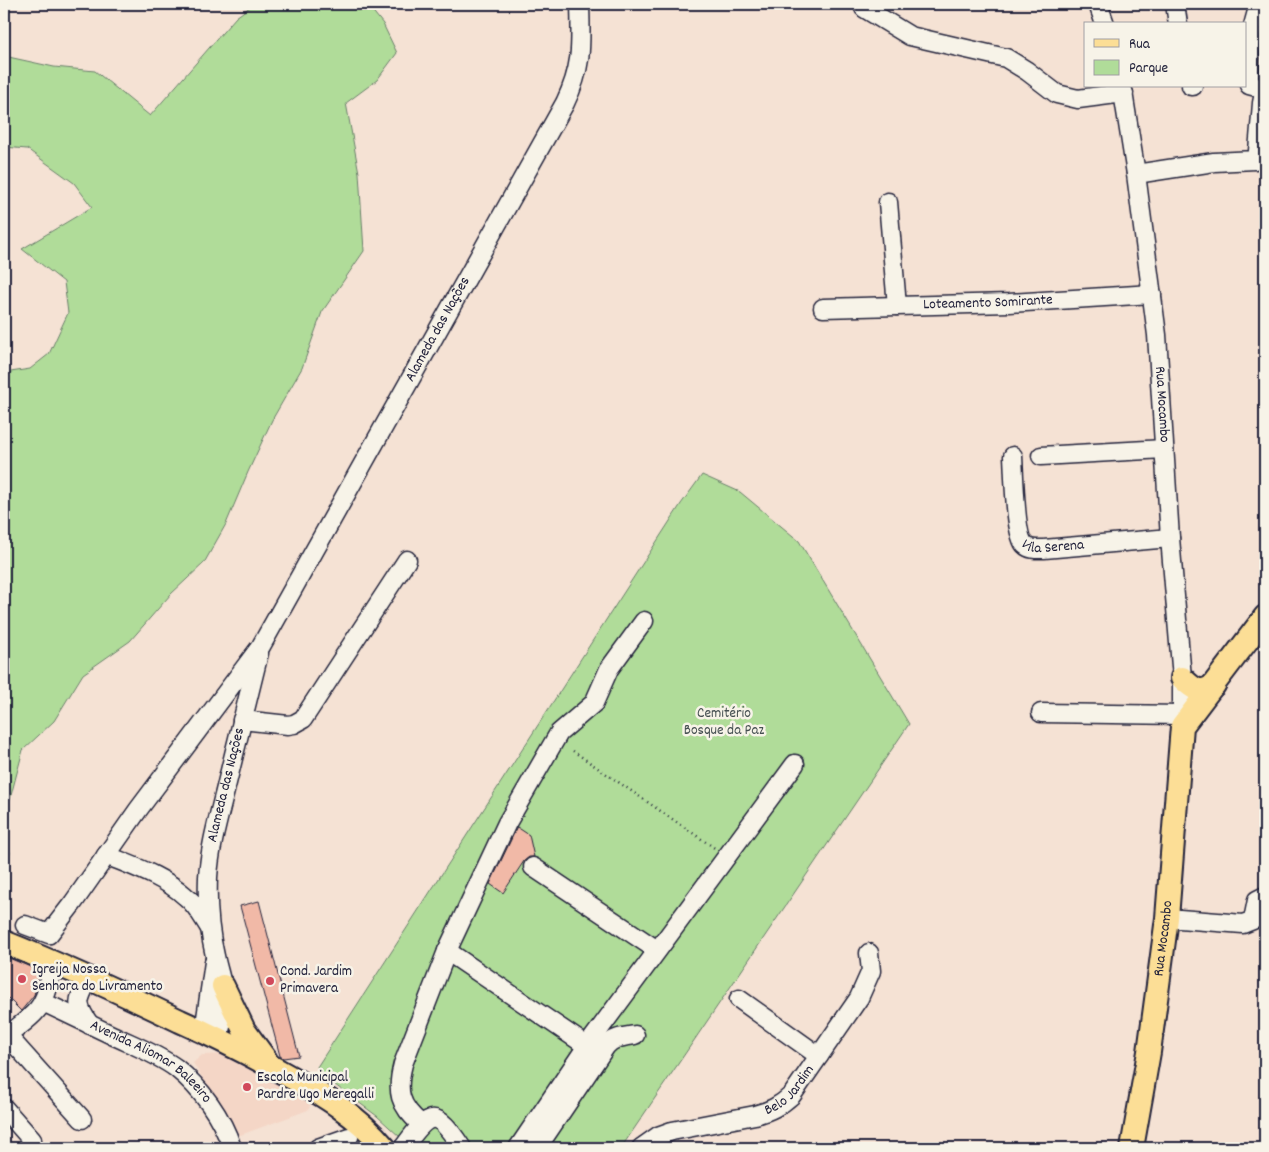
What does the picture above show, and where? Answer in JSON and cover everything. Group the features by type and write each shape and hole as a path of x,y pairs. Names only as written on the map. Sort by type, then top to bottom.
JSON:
{"main road":[{"path":"1182,720 1214,685 1265,617"},
{"path":"1182,678 1192,688 1198,690 1208,690 1214,685"},
{"name":"Rua Mocambo","path":"1132,1148 1149,1052 1167,918 1182,720"},
{"path":"4,942 53,961 211,1035 270,1065 326,1097 349,1113 367,1128 385,1148"},
{"path":"223,986 244,1030 270,1065"}],"street":[{"name":"Alameda das Nações","path":"25,924 49,934 73,903 106,854 261,646 565,103 574,84 580,63 580,4"},
{"path":"1098,4 1103,22"},
{"path":"1175,4 1178,22"},
{"path":"1136,174 1214,162 1255,160 1257,158 1260,122 1251,32 1259,4"},
{"path":"864,8 910,36 1006,58 1057,94 1078,99 1123,90"},
{"name":"Rua Mocambo","path":"1123,90 1157,335 1170,538 1182,678 1182,720"},
{"path":"888,202 897,306"},
{"name":"Loteamento Somirante","path":"823,308 1009,303 1152,294"},
{"path":"1041,456 1164,449"},
{"name":"Vila Serena","path":"1013,456 1018,523 1022,540 1029,548 1044,549 1170,538"},
{"path":"242,720 288,725 303,719 407,560"},
{"path":"421,1124 404,1107 401,1097 400,1076 447,951 507,823 559,733 594,703 609,669 644,621"},
{"name":"Alameda das Nações","path":"211,1035 224,1017 223,986 215,957 211,929 208,876 212,847 261,646"},
{"path":"1041,713 1182,720"},
{"path":"518,1148 587,1046 656,950 795,764"},
{"name":"Alameda das Nações","path":"106,854 169,884 186,896 198,909 211,929"},
{"path":"533,866 656,950"},
{"path":"1167,918 1248,923 1253,920 1257,900 1265,896"},
{"path":"447,951 587,1046"},
{"name":"Belo Jardim","path":"641,1148 658,1136 672,1131 755,1115 776,1108 792,1095 859,998 871,971 869,953"},
{"name":"Alameda das Nações","path":"211,1035 215,957"},
{"path":"53,961 43,1002 37,1010 5,1035 82,1119"},
{"path":"89,978 78,1000 80,1009 90,1025"},
{"path":"739,999 819,1056"},
{"path":"43,1002 69,1004 78,1000"},
{"name":"Avenida Aliomar Baleeiro","path":"43,1002 155,1056 175,1068 186,1077 206,1100 219,1119 232,1148"},
{"path":"537,1148 606,1046 617,1038 635,1035"},
{"path":"4,1108 30,1144"},
{"path":"402,1148 421,1124 426,1120 436,1119 448,1126 462,1148"},
{"path":"318,1148 348,1137"}],"path":[{"path":"573,751 727,857"}],"shaded area":[{"name":"Escola Municipal Pardre Ugo Meregalli","path":"225,1054 312,1102 308,1110 238,1136 193,1063 202,1055"}],"green space":[{"path":"254,4 367,4 383,24 397,53 377,80 346,103 359,173 364,251 322,312 302,368 272,420 226,524 204,563 171,594 130,641 83,674 54,721 23,750 4,822 4,373 30,369 49,354 68,313 64,282 22,249 92,207 74,183 27,149 4,147 4,56 54,67 95,71 150,116 236,17"},
{"name":"Cemitério Bosque da Paz","path":"702,475 740,492 799,541 909,724 621,1148 412,1148 377,1116 327,1079 317,1067 681,504"},
{"path":"4,823 10,853 4,873"}],"building":[{"path":"517,827 529,835 534,857 529,857 524,861 503,893 490,884"},
{"name":"Cond. Jardim Primavera","path":"259,901 299,1056 283,1058 280,1056 240,906"},
{"name":"Igreija Nossa Senhora do Livramento","path":"4,956 40,971 34,995 21,1011 4,994"}],"place":[{"name":"Igreija Nossa Senhora do Livramento","path":"22,979"},
{"name":"Cond. Jardim Primavera","path":"270,981"},
{"name":"Escola Municipal Pardre Ugo Meregalli","path":"247,1087"}]}
